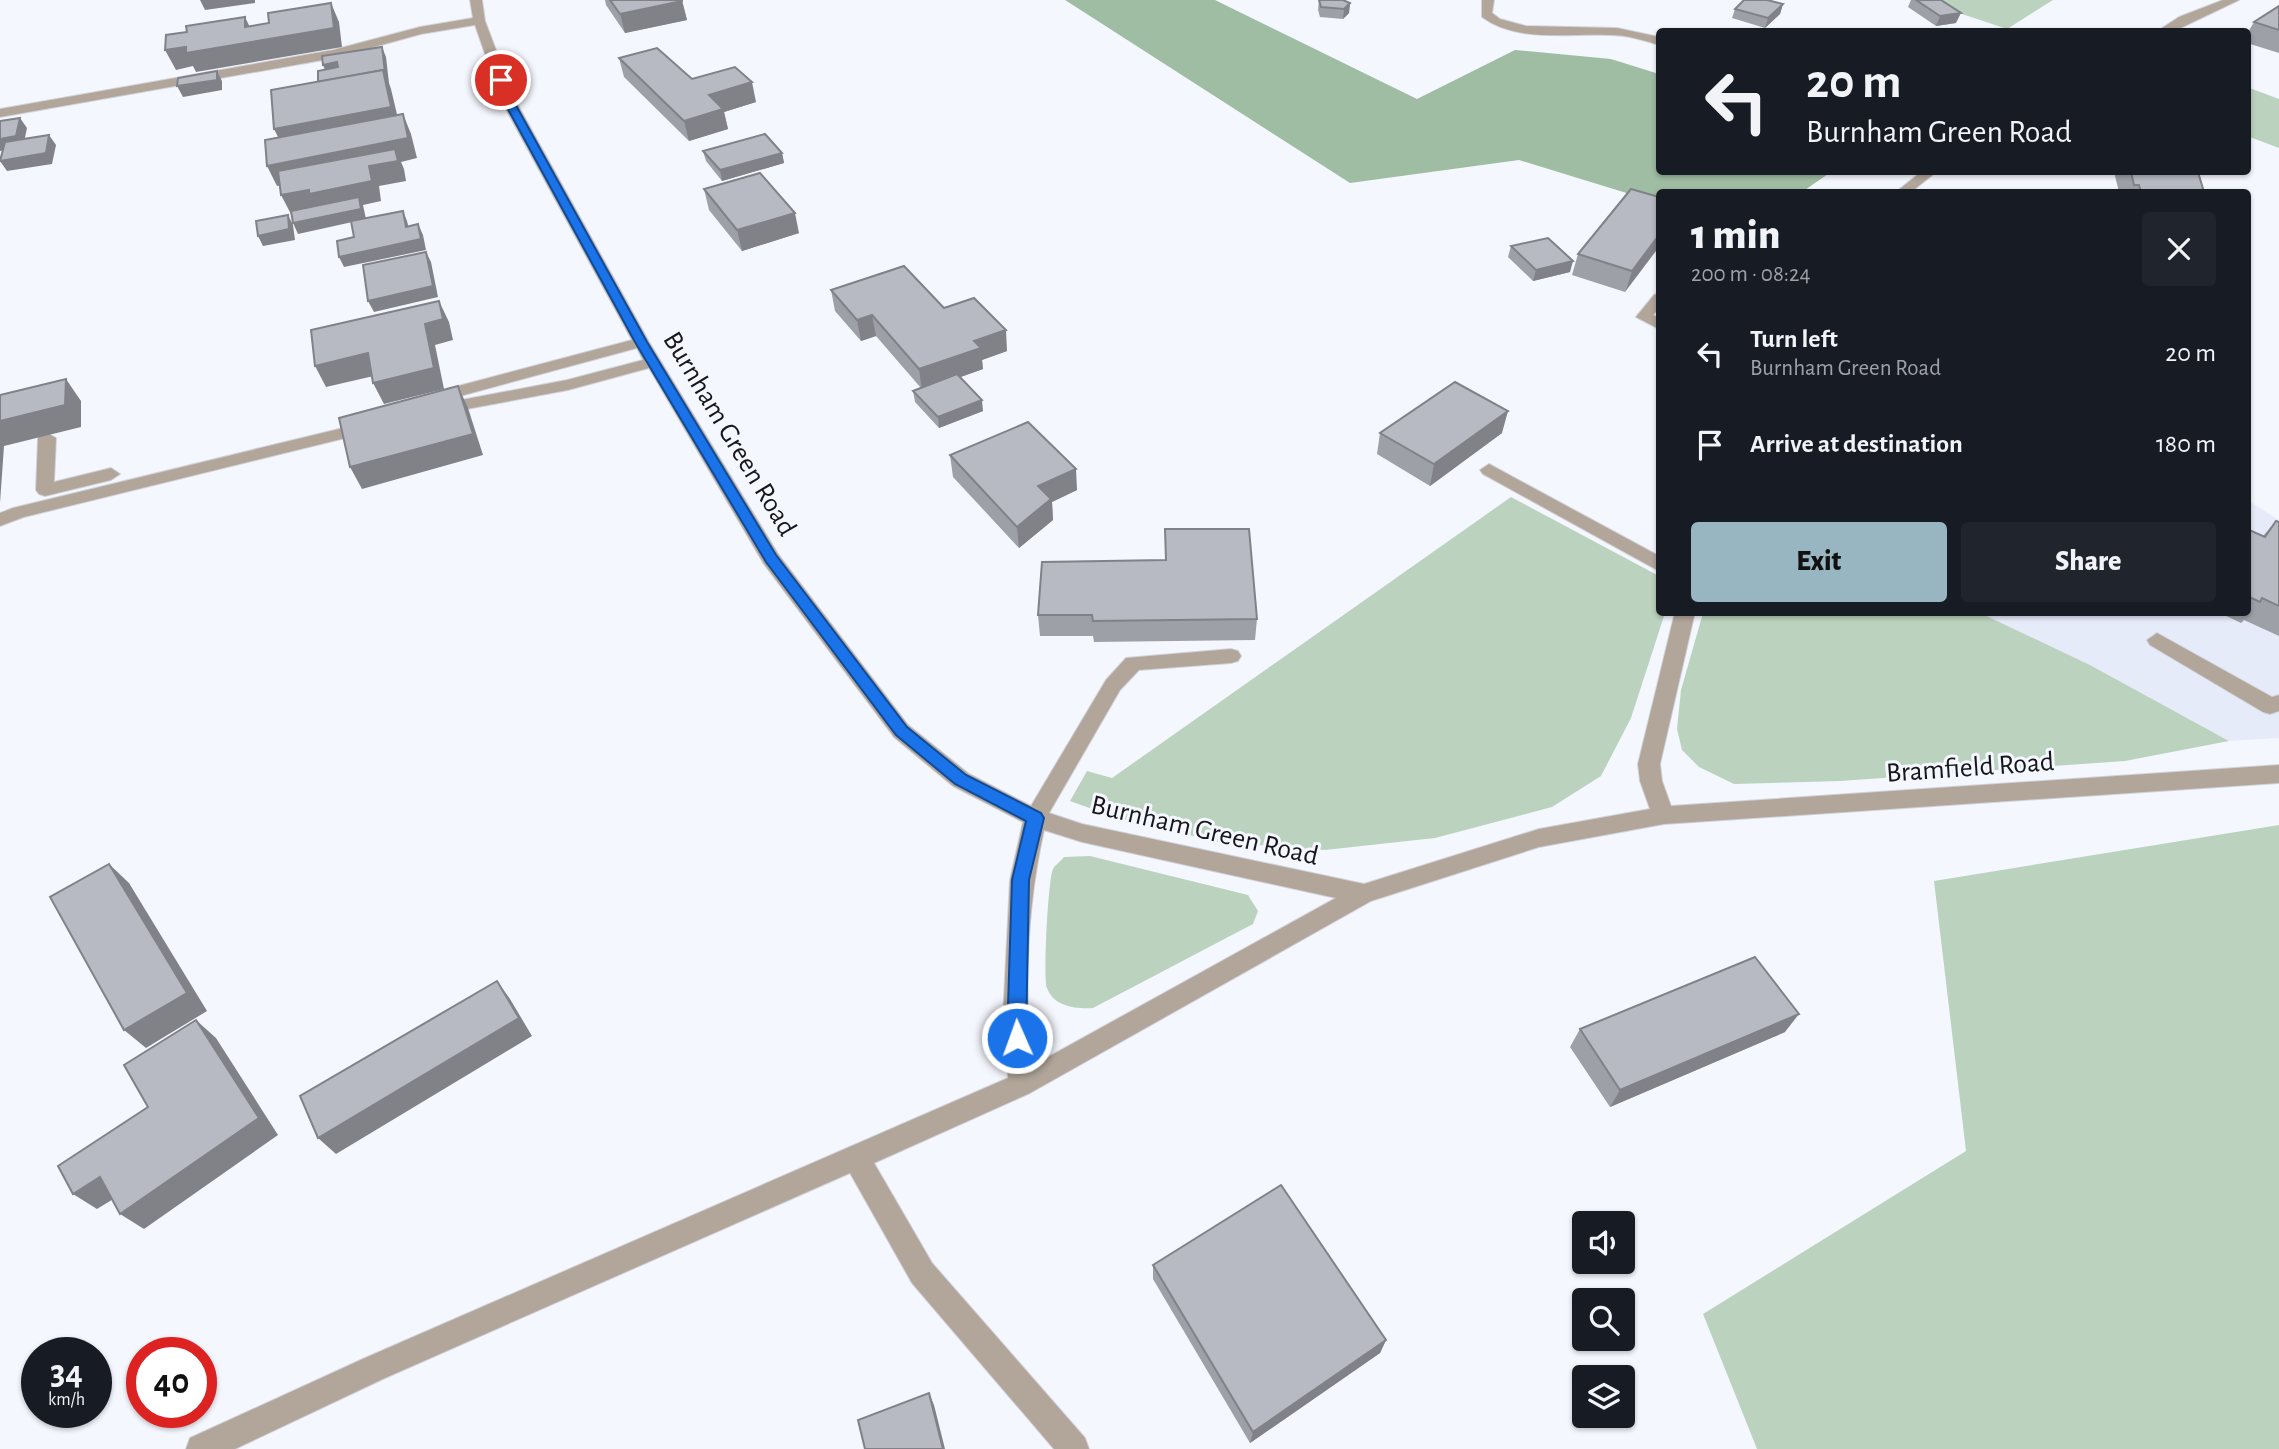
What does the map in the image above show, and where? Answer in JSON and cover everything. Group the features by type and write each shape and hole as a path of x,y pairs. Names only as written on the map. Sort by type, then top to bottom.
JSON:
{"street":[{"name":"Burnham Green Road","path":"476,0 479,21 508,100 641,342 771,558 901,731 961,780 1035,818 1082,833 1364,894"},
{"path":"1488,0 1486,14 1492,21 1512,28 1615,32 1656,40"},
{"path":"2169,28 2233,0"},
{"path":"0,113 334,54 420,31 479,21"},
{"path":"1906,189 1925,175"},
{"path":"1656,302 1644,317 1656,323"},
{"path":"641,342 422,407 568,385 653,362"},
{"path":"0,520 19,512 382,417 45,490 47,438"},
{"path":"1489,470 1656,562"},
{"path":"1664,815 1651,781 1649,764 1684,616"},
{"path":"2157,640 2276,708"},
{"path":"1021,1085 1015,1018 1021,880 1035,818 1113,685 1133,663 1231,656"},
{"name":"Bramfield Road","path":"201,1449 375,1368 1021,1085 1364,894 1539,838 1664,815 2279,774"},
{"path":"855,1156 922,1273 1074,1449"}],"shaded area":[{"path":"2251,502 2279,520 2279,738 2229,741 2090,665 1984,616 2251,616"}],"green space":[{"path":"1065,0 1215,0 1417,99 1515,50 1611,59 1656,73 1656,175 1827,175 1806,189 1656,189 1656,202 1519,160 1350,183"},
{"path":"1920,0 2053,0 2009,28"},
{"path":"2251,88 2279,99 2279,148 2251,138"},
{"path":"1511,497 1656,574 1656,616 1664,616 1631,718 1601,776 1552,807 1435,838 1325,850 1219,842 1117,818 1070,801 1087,771 1112,778"},
{"path":"1702,616 1986,616 2090,665 2229,741 2125,761 1840,781 1734,784 1699,767 1682,750 1677,729 1681,690"},
{"path":"2279,825 2279,1449 1757,1449 1703,1314 1966,1151 1934,881"},
{"path":"1090,856 1248,895 1258,911 1253,924 1093,1008 1066,1006 1050,994 1046,981 1051,877 1054,868 1064,857"}],"building":[{"path":"610,0 682,0 682,1 620,14"},
{"path":"1319,0 1343,0 1350,3 1344,9 1321,7"},
{"path":"1744,0 1767,0 1783,4 1768,18 1735,9"},
{"path":"1916,0 1941,0 1961,13 1940,16"},
{"path":"331,3 334,28 186,53 186,47 165,50 166,35 187,32 186,26 245,17 245,27 269,23 268,13"},
{"path":"2279,6 2279,30 2254,22"},
{"path":"382,47 385,73 383,70 318,82 318,71 338,67 337,62 323,65 322,56"},
{"path":"657,48 692,79 735,67 752,82 709,95 723,109 684,121 619,58"},
{"path":"383,70 391,107 274,129 271,90"},
{"path":"217,71 217,80 177,86 178,78"},
{"path":"403,114 408,138 267,166 265,140"},
{"path":"20,118 16,136 0,139 0,121"},
{"path":"765,134 782,153 720,170 703,151"},
{"path":"49,135 46,153 0,161 5,142"},
{"path":"395,149 398,161 369,166 372,181 309,194 309,190 281,195 278,171"},
{"path":"760,173 795,213 737,230 704,189"},
{"path":"2132,175 2199,175 2203,189 2140,189 2139,185 2134,185"},
{"path":"1631,189 1656,196 1656,239 1632,271 1578,254"},
{"path":"359,197 361,209 293,223 291,211"},
{"path":"403,211 406,227 418,224 421,239 339,257 337,241 354,237 351,221"},
{"path":"288,215 289,229 258,236 256,221"},
{"path":"1548,238 1573,261 1536,270 1511,246"},
{"path":"426,252 433,286 368,301 363,265"},
{"path":"904,266 944,308 974,298 1006,330 974,341 981,348 919,369 872,315 857,320 831,290"},
{"path":"439,301 443,319 425,324 434,368 373,383 368,353 315,366 311,330"},
{"path":"957,374 982,400 938,417 913,391"},
{"path":"66,379 65,405 0,421 0,395"},
{"path":"1455,382 1508,411 1434,464 1380,433"},
{"path":"458,386 473,434 350,467 339,418"},
{"path":"1028,422 1076,469 1038,486 1051,499 1017,527 950,455"},
{"path":"2276,521 2279,522 2279,606 2262,598 2260,602 2251,598 2251,531 2265,537"},
{"path":"1165,529 1249,529 1257,619 1093,621 1092,615 1038,615 1042,562 1166,560"},
{"path":"109,864 187,993 124,1030 50,897"},
{"path":"1755,957 1799,1014 1620,1090 1580,1029"},
{"path":"497,981 519,1018 318,1138 300,1096"},
{"path":"196,1020 259,1118 120,1214 100,1177 73,1194 58,1166 148,1107 124,1065"},
{"path":"1281,1185 1386,1340 1253,1432 1153,1265"},
{"path":"929,1393 943,1449 865,1449 858,1420"}],"route":[{"path":"501,80 508,100 641,342 771,558 901,731 961,780 1035,818 1021,880 1015,1018 1017,1038"}]}
